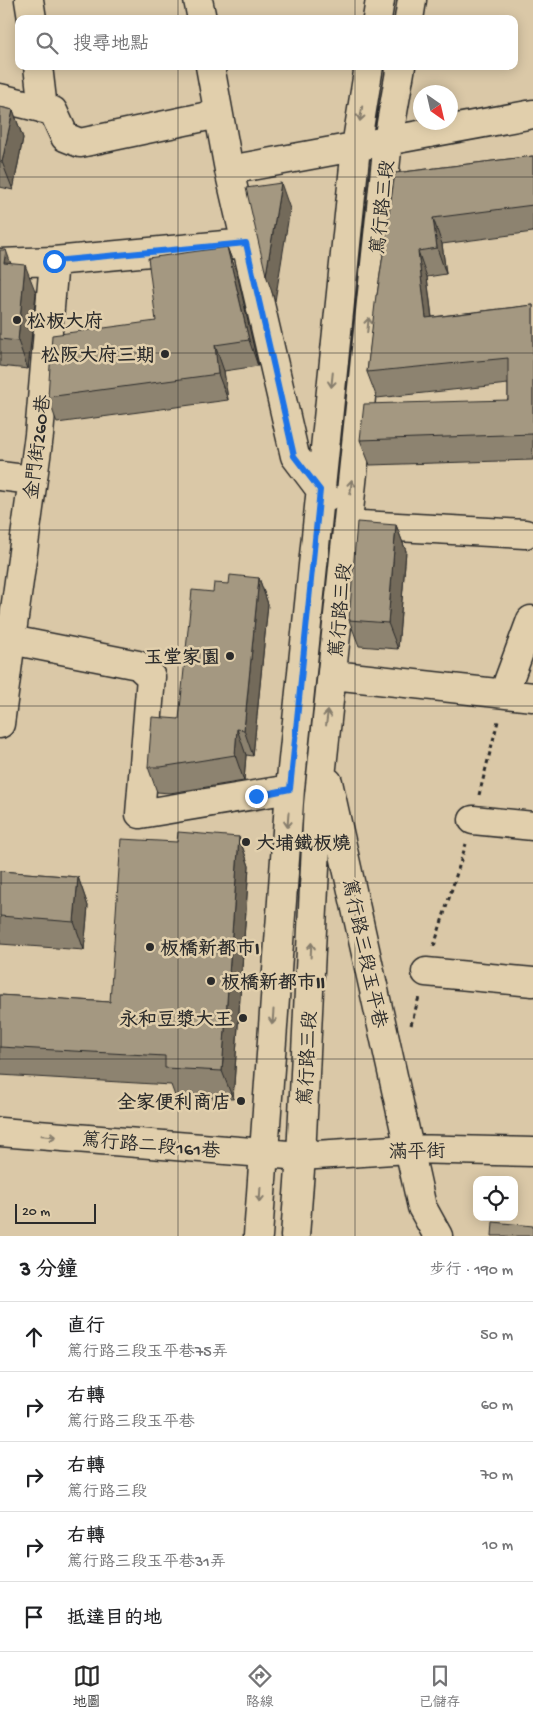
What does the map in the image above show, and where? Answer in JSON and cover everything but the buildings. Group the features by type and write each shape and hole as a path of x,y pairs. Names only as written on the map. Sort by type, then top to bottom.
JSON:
{"street":[{"path":"30,0 32,15"},
{"path":"198,0 201,15"},
{"path":"378,15 380,0"},
{"path":"410,15 412,0"},
{"path":"39,70 48,110 65,137 80,143 218,114"},
{"path":"211,70 229,170 294,456 347,524 525,534"},
{"name":"篤行路三段","path":"258,1236 262,1153 290,789 356,147 368,70"},
{"name":"篤行路三段","path":"295,1236 302,1156 318,805 322,756 333,674 388,141 400,70"},
{"path":"0,98 48,110"},
{"path":"229,170 533,114"},
{"path":"0,263 54,261 246,243"},
{"name":"金門街260巷","path":"0,724 8,634 40,435 54,261"},
{"path":"0,476 32,480"},
{"path":"504,694 530,620"},
{"path":"8,634 138,665 151,677 140,814 290,789"},
{"path":"333,674 533,697"},
{"name":"篤行路三段玉平巷","path":"322,756 422,1207 438,1236"},
{"path":"473,820 533,826"},
{"path":"426,972 533,982"},
{"name":"篤行路二段161巷","path":"0,1132 302,1156"},
{"name":"滿平街","path":"302,1156 408,1149 533,1152"}],"path":[{"path":"410,1029 473,820 504,694"}],"place":[{"name":"松板大府","path":"17,320"},
{"name":"松阪大府三期","path":"165,354"},
{"name":"玉堂家園","path":"230,656"},
{"name":"大埔鐵板燒","path":"246,842"},
{"name":"板橋新都市I","path":"150,947"},
{"name":"板橋新都市II","path":"211,981"},
{"name":"永和豆漿大王","path":"243,1018"},
{"name":"全家便利商店","path":"241,1101"}],"route":[{"path":"54,261 246,243 294,456 320,490 290,789 256,796"}]}
